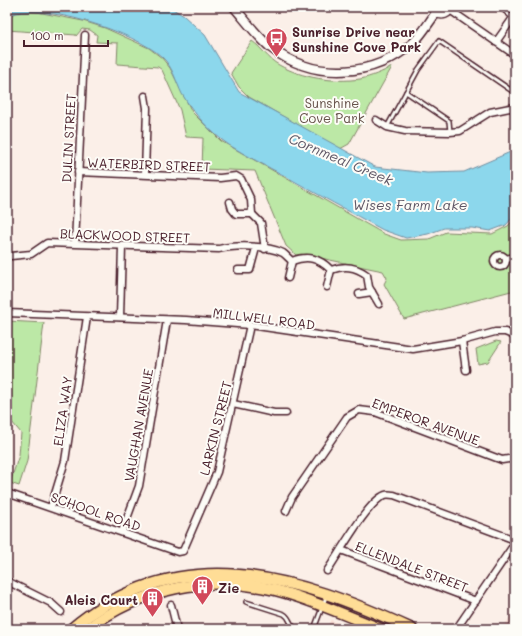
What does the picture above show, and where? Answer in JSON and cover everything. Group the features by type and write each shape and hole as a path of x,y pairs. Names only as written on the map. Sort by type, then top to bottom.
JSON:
{"main road":[{"path":"71,629 94,611 120,596 150,584 182,576 215,573 245,575 278,581 327,595 412,629"},
{"path":"87,629 110,613 139,598 169,589 203,584 232,583 263,587 288,594 381,629"}],"street":[{"path":"234,7 256,33 272,48 288,58 306,66 326,70 347,71 368,68 396,56 414,41 434,10 446,14 450,8 515,55"},
{"path":"243,10 257,30 256,33"},
{"path":"243,10 276,47 288,58"},
{"path":"496,42 514,17"},
{"name":"DULIN STREET","path":"75,243 85,35"},
{"path":"145,96 147,108 145,174"},
{"path":"376,120 387,127 405,131 450,132 460,131 490,112 515,107"},
{"name":"WATERBIRD STREET","path":"78,172 220,178 236,176 241,179 251,200 252,214"},
{"path":"230,202 232,209 236,214 252,214 261,223 265,249"},
{"name":"BLACKWOOD STREET","path":"11,256 31,254 47,243 75,243 122,247 219,249 232,246 265,249 283,253 292,262"},
{"path":"120,317 122,247"},
{"path":"238,270 250,270 256,248"},
{"path":"506,259 515,257"},
{"path":"288,278 292,262 303,258 322,261 331,270"},
{"path":"331,270 343,266 360,269 367,275 369,287 379,304"},
{"path":"328,287 331,270"},
{"path":"359,294 372,292"},
{"name":"MILLWELL ROAD","path":"7,313 186,320 250,325 413,349 462,341 495,332 506,332 515,336"},
{"name":"ELIZA WAY","path":"51,507 65,462 87,316"},
{"name":"VAUGHAN AVENUE","path":"122,532 139,486 167,320"},
{"name":"LARKIN STREET","path":"178,552 183,551 185,548 217,472 250,325"},
{"path":"462,341 466,370"},
{"path":"233,404 274,413 286,412"},
{"name":"EMPEROR AVENUE","path":"286,511 292,497 346,418 359,410 375,412 502,460 515,458"},
{"name":"SCHOOL ROAD","path":"7,493 178,552"},
{"path":"327,571 362,519 378,499 386,495 394,495 515,541 460,625"},
{"name":"ELLENDALE STREET","path":"342,550 476,601"},
{"path":"7,581 51,603 61,612"},
{"path":"171,606 177,629"}],"lane":[{"path":"500,7 514,17"},
{"path":"387,127 406,92 439,41 515,93"},
{"path":"406,92 449,121 450,132"},
{"path":"314,629 327,595"},
{"path":"246,602 288,616 292,625 296,629"}],"shaded area":[{"path":"515,610 515,629 502,629"},
{"path":"331,620 352,629 325,629"}],"green space":[{"path":"19,11 37,12 83,21 105,28 149,48 162,58 170,68 192,112 221,141 384,234 401,240 429,239 446,232 492,234 508,226 515,218 515,290 404,319 384,284 387,278 383,271 301,254 296,255 286,246 255,171 202,169 203,138 186,137 180,110 162,70 158,67 117,64 118,43 96,42 97,35 90,30 82,29 76,36 7,30 7,17"},
{"name":"Sunshine Cove Park","path":"252,41 279,65 298,73 318,78 329,80 360,79 392,67 349,144 340,149 249,97 239,87 231,73"},
{"path":"7,321 44,323 27,461 19,486 10,483 19,455 21,433 7,416"},
{"path":"496,341 501,342 488,362 478,364 476,349"}],"water":[{"name":"Wises Farm Lake","path":"7,7 170,7 184,16 205,35 239,92 375,167 427,173 464,172 515,150 515,215 506,225 490,231 472,228 444,228 428,234 406,238 383,230 222,140 192,109 182,94 172,70 166,61 149,48 132,38 110,29 63,16 41,12 22,12 7,16"}],"place":[{"name":"Sunrise Drive near Sunshine Cove Park","path":"276,58"},
{"name":"Zie","path":"202,606"},
{"name":"Aleis Court","path":"153,618"}],"water label":[{"name":"Cornmeal Creek","path":"341,159"}]}
